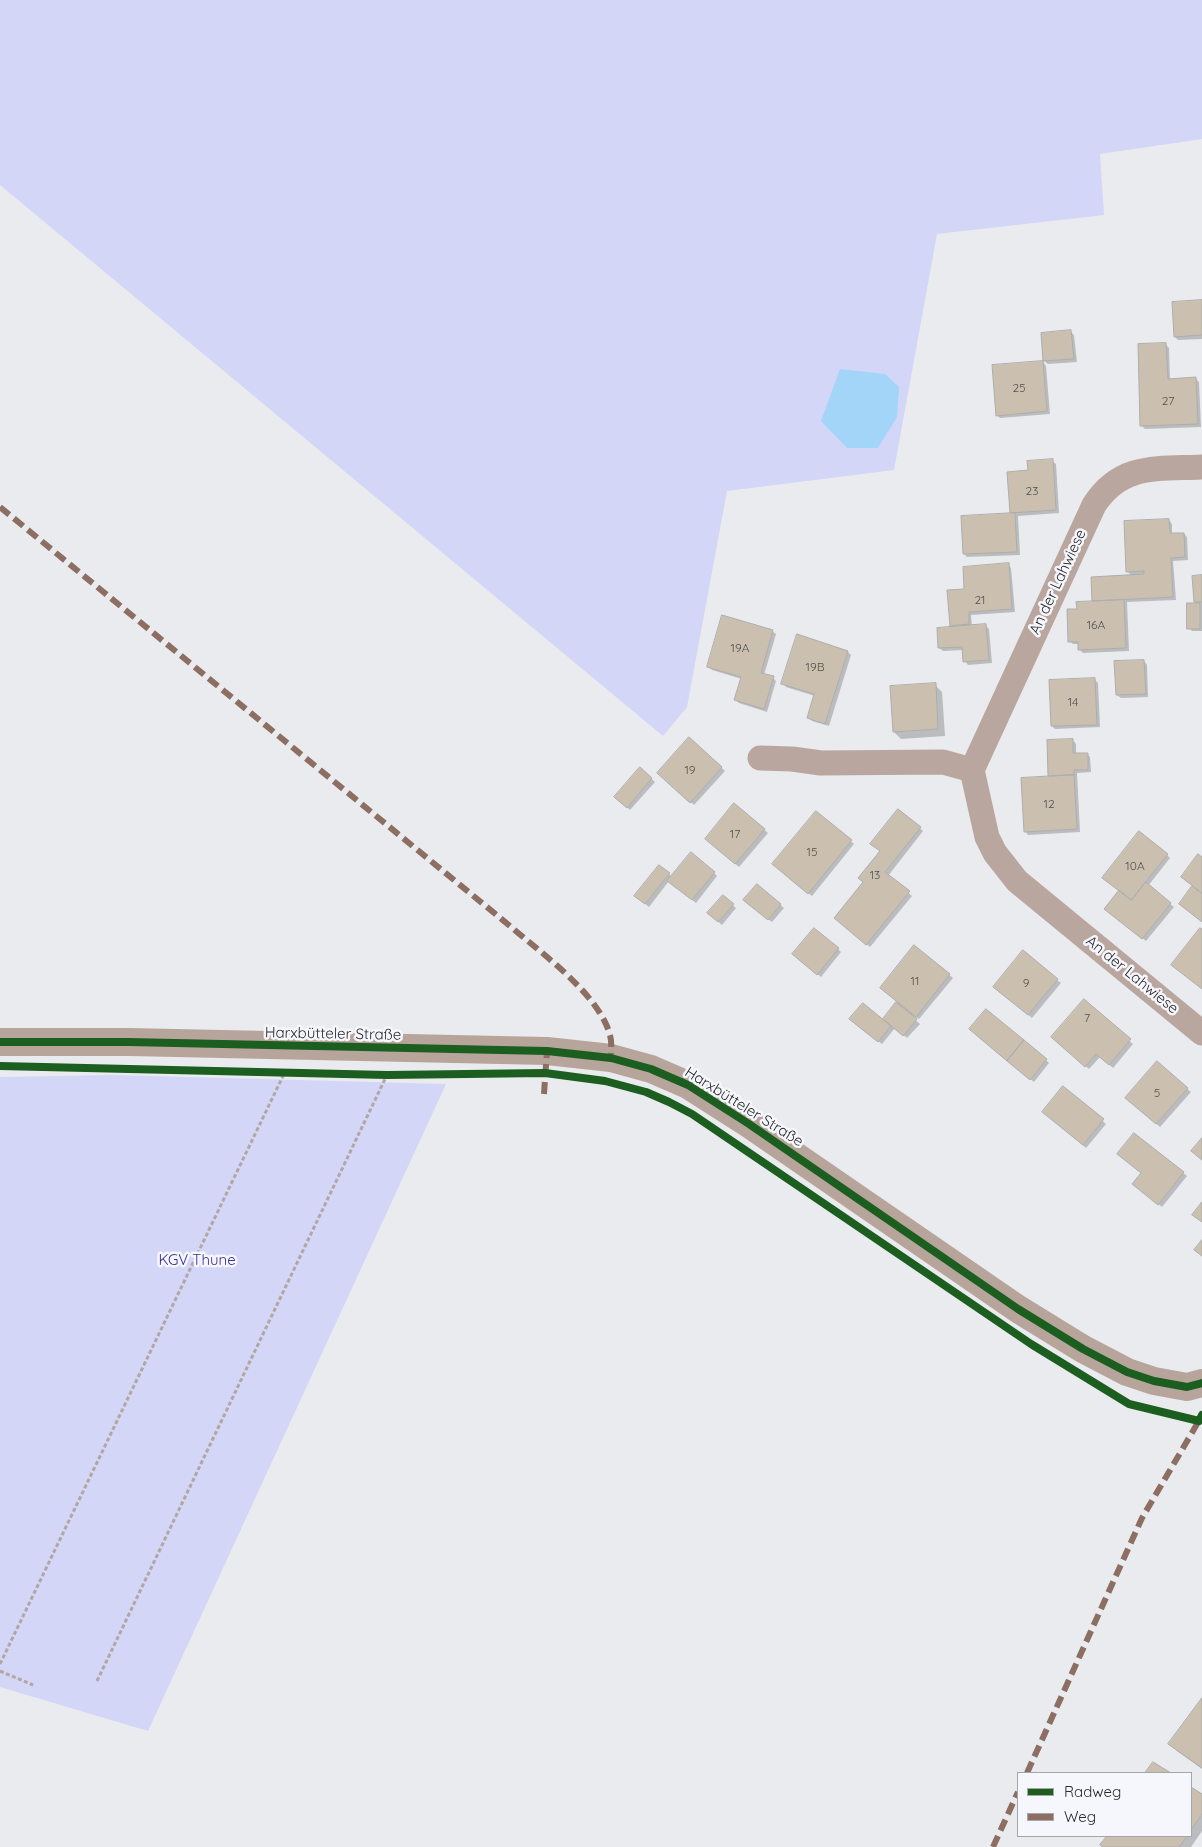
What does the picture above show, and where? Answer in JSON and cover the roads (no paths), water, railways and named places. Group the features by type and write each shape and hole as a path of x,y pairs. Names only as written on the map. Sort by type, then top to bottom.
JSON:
{"street":[{"name":"An der Lahwiese","path":"1202,467 1142,469 1126,474 1111,483 1102,492 1094,504 972,770 987,837 995,853 1017,881 1202,1033"},
{"path":"760,758 792,759 821,763 943,762 972,770"},
{"name":"Harxbütteler Straße","path":"0,1042 129,1042 291,1047 547,1051 611,1058 652,1069 688,1085 749,1124 1018,1310 1083,1349 1127,1372 1154,1382 1187,1387 1202,1383"}],"park label":[{"name":"KGV Thune","path":"197,1260"}]}
